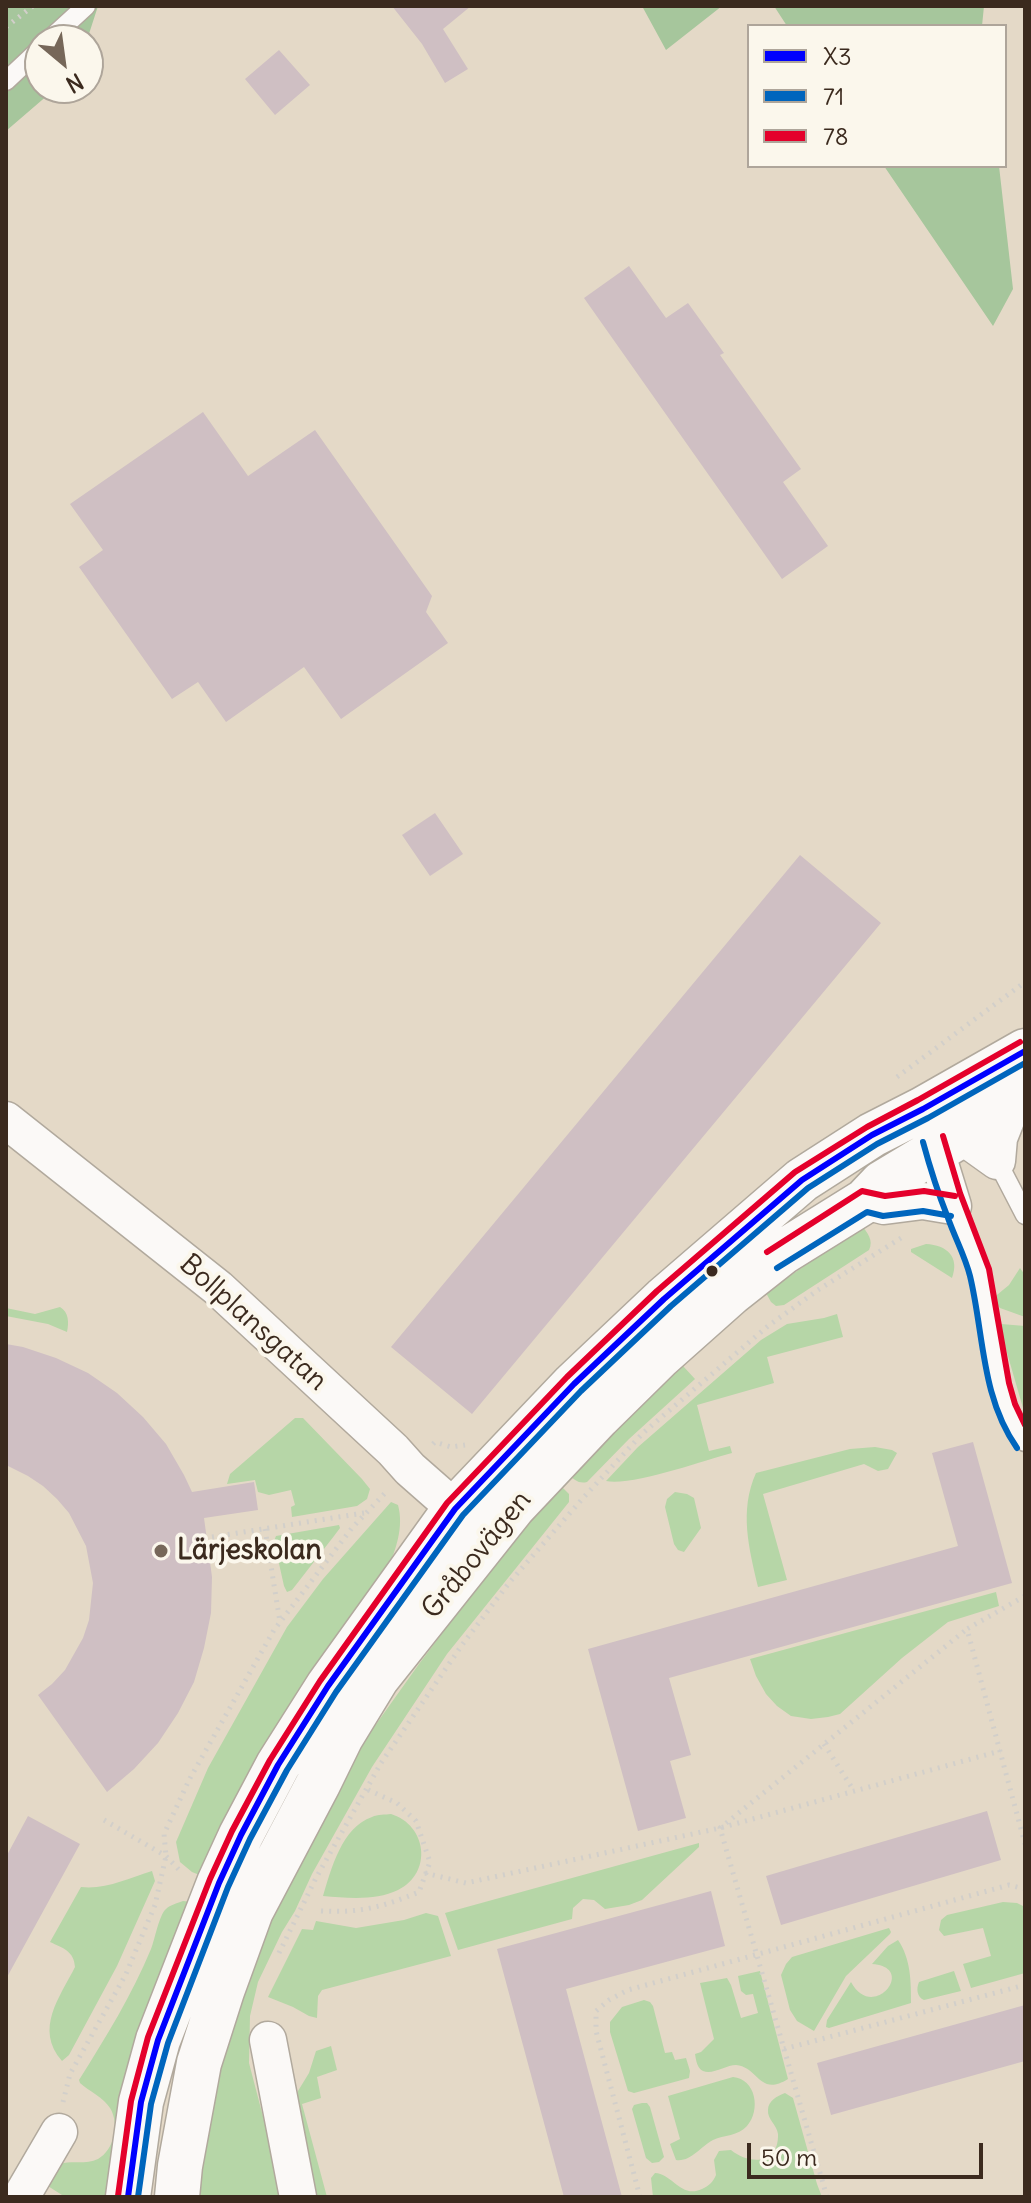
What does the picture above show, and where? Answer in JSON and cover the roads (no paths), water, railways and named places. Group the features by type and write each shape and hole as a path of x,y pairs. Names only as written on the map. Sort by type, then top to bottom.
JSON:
{"main road":[{"name":"Gråbovägen","path":"128,2197 141,2102 158,2040 241,1835 278,1765 328,1686 455,1509 574,1384 750,1223 829,1161 1025,1051"},
{"name":"Gråbovägen","path":"177,2197 199,2063 251,1911 341,1737 377,1678 513,1507 659,1357 783,1252 865,1201 882,1183 1019,1101"}],"street":[{"path":"923,1109 949,1143 997,1161 999,1138 1019,1101"},
{"name":"Bollplansgatan","path":"6,1120 218,1288 410,1469 489,1538"},
{"path":"865,1201 884,1206 923,1201 953,1206 949,1143"},
{"path":"268,2040 298,2197"},
{"path":"21,2197 59,2132"}],"lane":[{"path":"66,24 86,6"},
{"path":"6,81 24,64"},
{"path":"997,1161 1024,1211"},
{"path":"953,1206 979,1272 998,1377 1008,1411 1025,1442"}],"place":[{"name":"Lärjeskolan","path":"161,1551"}]}
